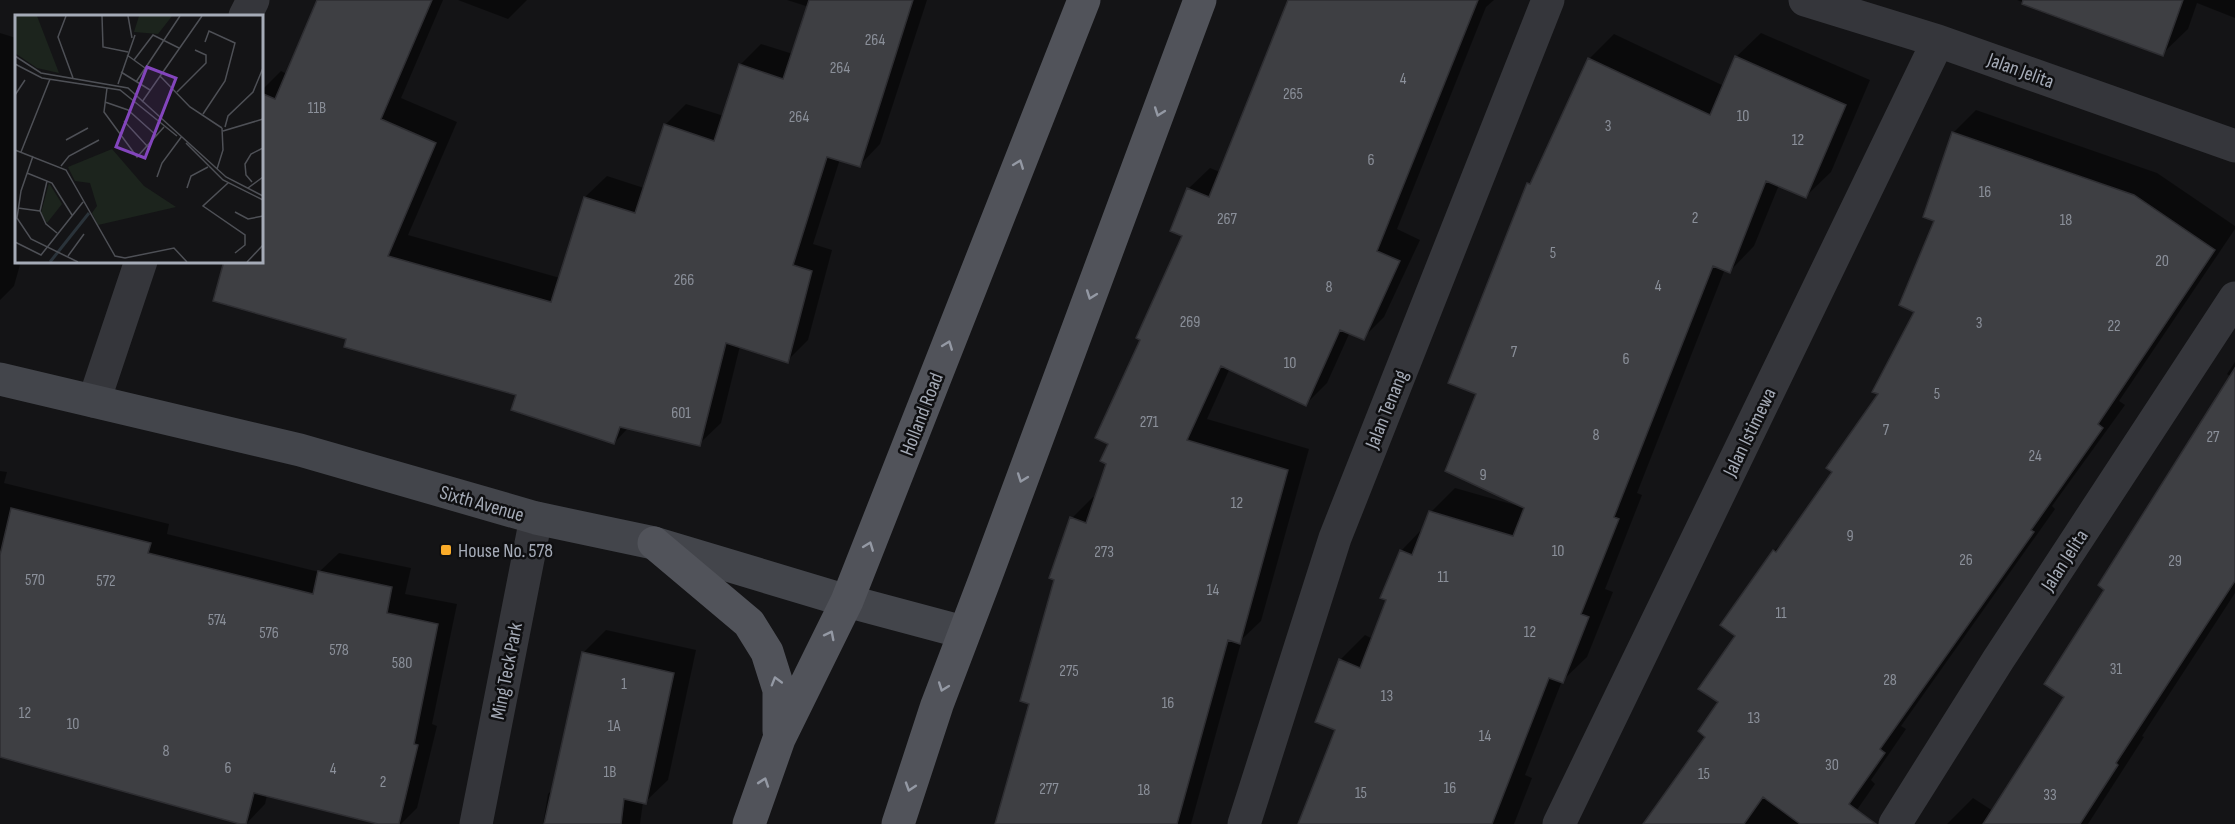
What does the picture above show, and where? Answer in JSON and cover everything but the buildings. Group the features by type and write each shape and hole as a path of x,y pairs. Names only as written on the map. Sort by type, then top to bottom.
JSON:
{"main road":[{"name":"Holland Road","path":"749,824 779,739 847,601 1084,0"},
{"path":"898,824 963,632 989,568 1200,0"},
{"name":"Sixth Avenue","path":"0,379 300,450 536,518 654,543 847,601 963,632"},
{"path":"654,543 749,623 768,652 779,690 779,739"}],"street":[{"path":"245,15 253,0"},
{"name":"Jalan Tenang","path":"1244,824 1335,538 1548,0"},
{"name":"Jalan Jelita","path":"1805,0 1938,41 2235,146"},
{"name":"Jalan Istimewa","path":"1559,824 1938,41"},
{"path":"94,401 141,262"},
{"name":"Jalan Jelita","path":"1895,824 1998,660 2235,298"},
{"name":"Ming Teck Park","path":"476,824 536,518"}],"place":[{"name":"House No. 578","path":"446,550"}]}
